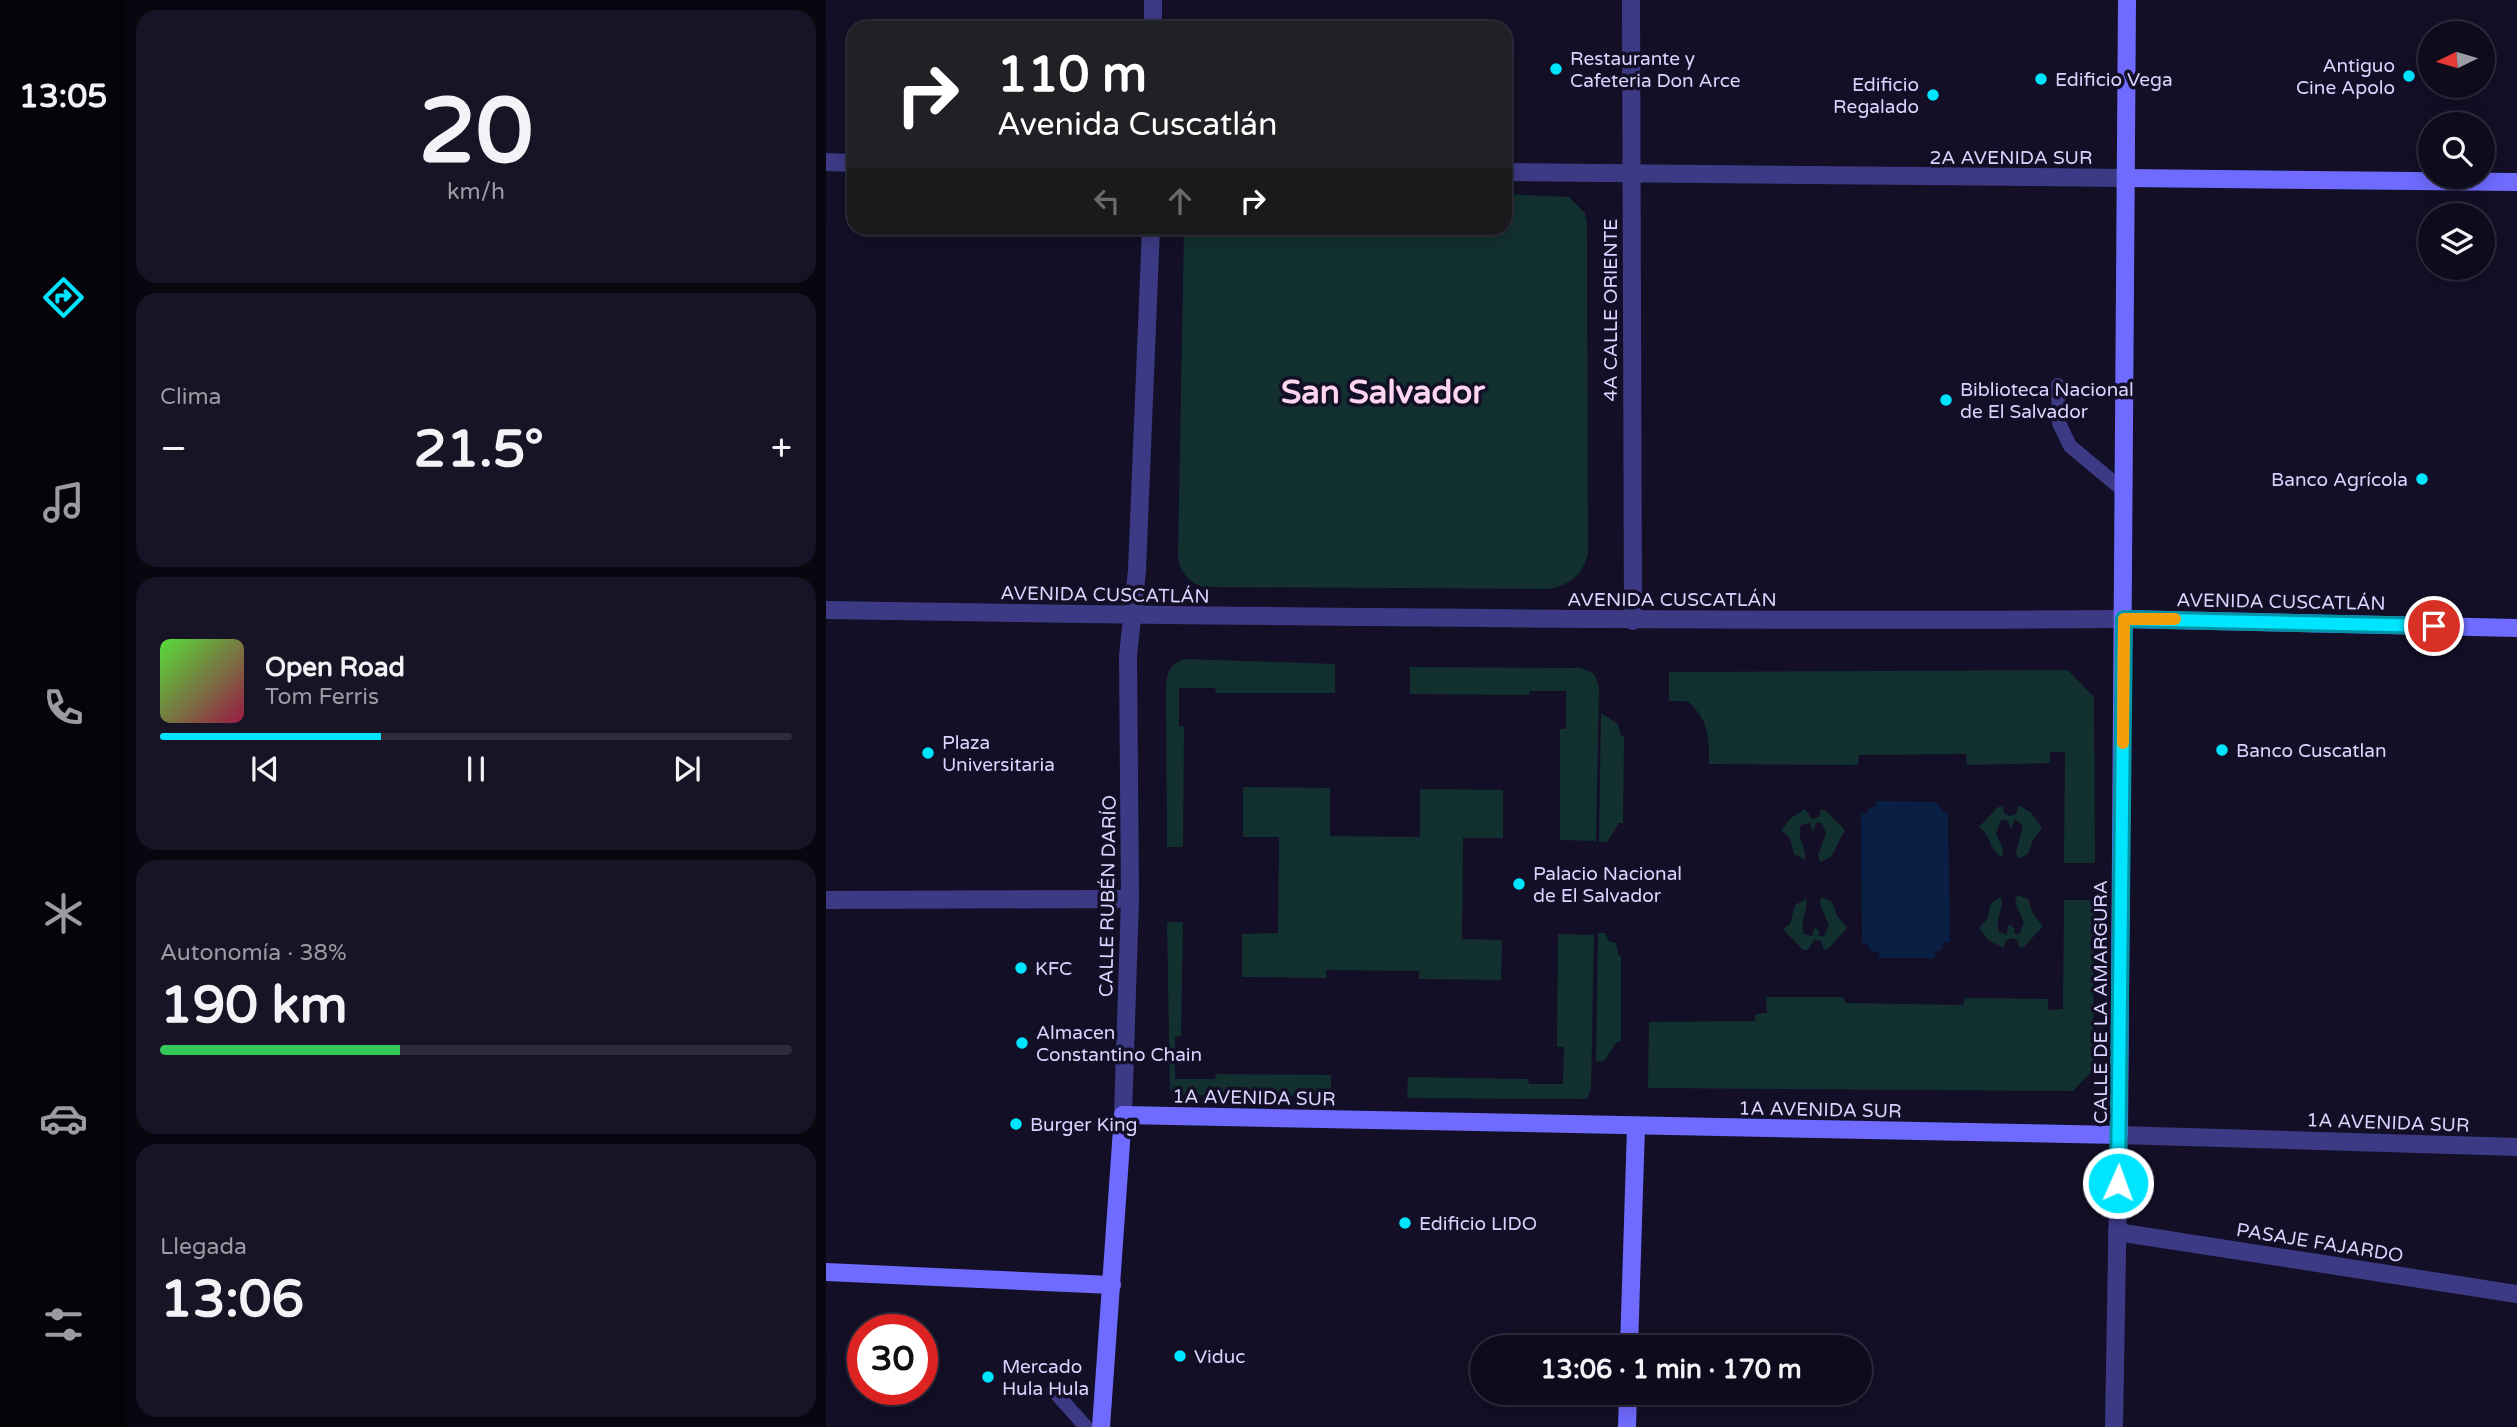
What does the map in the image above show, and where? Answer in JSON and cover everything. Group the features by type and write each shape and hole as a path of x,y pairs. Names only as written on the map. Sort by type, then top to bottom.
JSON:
{"street":[{"path":"1153,0 1153,21"},
{"name":"4A CALLE ORIENTE","path":"1631,0 1633,621"},
{"name":"CALLE DE LA AMARGURA","path":"2113,1427 2119,1135 2127,0"},
{"path":"826,162 847,163"},
{"name":"2A AVENIDA SUR","path":"1512,172 1631,176 2517,182"},
{"name":"CALLE RUBÉN DARÍO","path":"1101,1427 1123,1115 1130,899 1129,617 1136,570 1152,235"},
{"name":"AVENIDA CUSCATLÁN","path":"826,611 1129,617 1633,621 2124,619 2517,628"},
{"path":"826,900 1130,899"},
{"name":"1A AVENIDA SUR","path":"1123,1115 2119,1135 2517,1147"},
{"path":"1629,1335 1636,1127"},
{"name":"PASAJE FAJARDO","path":"2117,1232 2517,1294"},
{"path":"826,1272 1112,1284"},
{"path":"1627,1427 1628,1405"}],"lane":[{"path":"2059,386 2059,423 2070,446 2124,491"},
{"path":"1053,1390 1086,1427"}],"green space":[{"path":"1512,194 1569,197 1585,213 1588,553 1583,567 1574,578 1563,585 1548,589 1206,587 1190,580 1183,572 1178,556 1184,235 1512,235"},
{"path":"1186,659 1335,664 1335,693 1216,693 1215,688 1179,688 1179,726 1184,726 1183,847 1167,847 1166,682 1173,666"},
{"path":"1410,667 1581,668 1594,674 1599,686 1596,841 1560,840 1560,729 1566,729 1566,691 1530,691 1529,695 1410,694"},
{"path":"2068,670 2094,697 2095,863 2064,863 2065,752 2050,752 2050,763 1967,765 1966,754 1859,755 1858,765 1709,764 1708,737 1700,715 1687,701 1669,701 1669,672"},
{"path":"1601,713 1618,724 1621,736 1624,736 1623,823 1619,823 1607,842 1599,842"},
{"path":"1243,787 1330,788 1330,836 1420,837 1420,789 1503,790 1503,838 1463,838 1462,939 1502,940 1501,980 1419,979 1419,971 1326,970 1326,978 1242,977 1242,934 1278,933 1279,837 1243,837"},
{"path":"2019,805 2031,813 2042,827 2028,854 2018,859 2016,852 2023,826 2015,819 2011,829 2007,820 2001,820 1996,834 2003,849 2002,857 1979,827 1998,807 2003,806 2004,813 2010,816 2016,814"},
{"path":"1805,809 1812,819 1819,817 1821,809 1825,810 1845,830 1831,857 1820,862 1818,855 1826,833 1821,822 1816,823 1813,832 1809,823 1801,825 1800,835 1805,860 1794,854 1790,838 1781,830 1791,818"},
{"path":"2017,895 2028,899 2033,914 2043,926 2024,947 2020,948 2017,940 2010,938 2005,942 2004,948 1988,940 1979,928 1987,919 1991,903 2001,897 1999,932 2007,935 2008,926 2011,925 2015,929 2014,934 2019,934 2024,923 2015,902"},
{"path":"1821,897 1832,902 1837,916 1847,928 1828,949 1824,950 1821,941 1814,940 1808,950 1803,950 1783,929 1790,924 1795,905 1806,899 1804,934 1812,936 1815,927 1819,931 1818,936 1824,936 1829,925 1820,904"},
{"path":"2064,900 2094,900 2093,1070 2073,1091 1648,1088 1649,1022 1755,1021 1755,1014 1767,1013 1766,997 1843,997 1846,1003 1963,1005 1965,998 2048,999 2048,1010 2063,1009"},
{"path":"1167,922 1183,922 1181,1036 1175,1037 1175,1079 1215,1079 1216,1074 1331,1075 1331,1096 1180,1095 1170,1090"},
{"path":"1598,933 1605,933 1609,941 1616,943 1618,955 1621,956 1621,1042 1617,1042 1604,1061 1596,1061"},
{"path":"1558,934 1594,935 1591,1089 1587,1099 1407,1098 1408,1077 1528,1079 1529,1084 1563,1084 1564,1047 1557,1047"}],"water":[{"path":"1876,801 1936,802 1944,812 1948,812 1950,942 1944,942 1942,949 1935,952 1935,958 1879,958 1879,953 1869,950 1868,943 1862,943 1861,814 1866,814 1876,806"}],"slow traffic":[{"path":"2123,743 2124,619 2175,619"}],"place":[{"name":"Restaurante y Cafeteria Don Arce","path":"1556,69"},
{"name":"Antiguo Cine Apolo","path":"2409,76"},
{"name":"Edificio Vega","path":"2041,79"},
{"name":"Edificio Regalado","path":"1933,95"},
{"name":"Biblioteca Nacional de El Salvador","path":"1946,400"},
{"name":"Banco Agrícola","path":"2422,479"},
{"name":"Banco Cuscatlan","path":"2222,750"},
{"name":"Plaza Universitaria","path":"928,753"},
{"name":"Palacio Nacional de El Salvador","path":"1519,884"},
{"name":"KFC","path":"1021,968"},
{"name":"Almacen Constantino Chain","path":"1022,1043"},
{"name":"Burger King","path":"1016,1124"},
{"name":"Edificio LIDO","path":"1405,1223"},
{"name":"Viduc","path":"1180,1356"},
{"name":"Mercado Hula Hula","path":"988,1377"}],"district":[{"name":"San Salvador","path":"1383,391"}],"route":[{"path":"2118,1183 2124,619 2434,626"}]}
